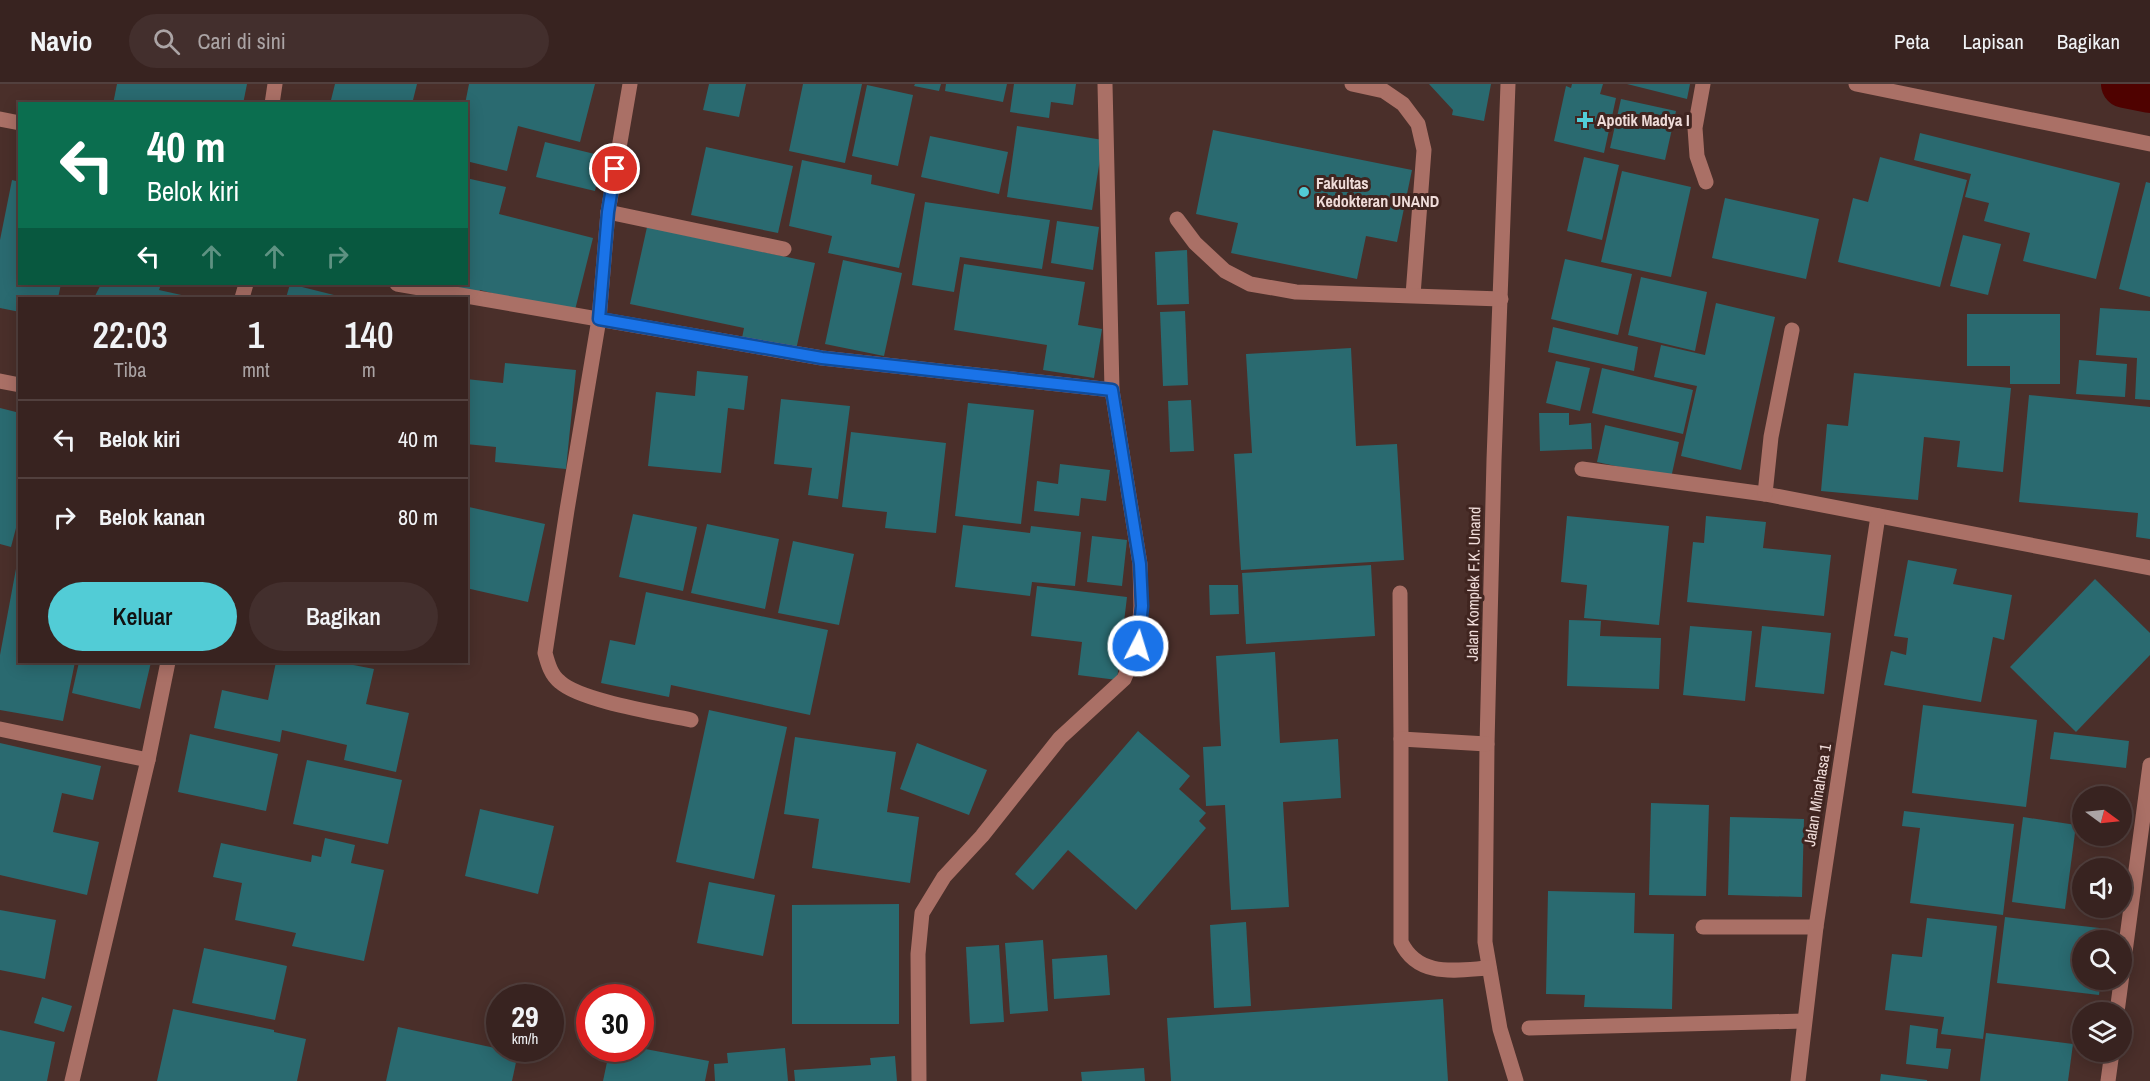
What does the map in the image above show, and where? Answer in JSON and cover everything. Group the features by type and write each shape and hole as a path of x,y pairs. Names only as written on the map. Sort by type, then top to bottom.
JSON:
{"street":[{"path":"272,102 275,84"},
{"path":"630,84 608,212 599,319 545,653 550,670 557,681 568,689 589,697 691,720"},
{"path":"920,1081 918,954 922,913 944,877 982,836 1060,738 1124,679 1138,646 1142,606 1140,564 1112,390 1105,84"},
{"path":"1352,84 1384,91 1403,104 1418,124 1424,150 1413,295"},
{"name":"Jalan Komplek F.K. Unand","path":"1508,84 1494,460 1485,942 1500,1029 1516,1081"},
{"path":"1703,84 1695,128 1696,156 1706,182"},
{"path":"1856,84 2150,144"},
{"path":"0,119 18,123"},
{"path":"608,212 784,249"},
{"path":"1177,219 1195,243 1225,271 1250,284 1296,292 1501,299"},
{"path":"403,285 822,358 1112,390"},
{"path":"1765,494 1771,437 1792,330"},
{"path":"0,381 18,385"},
{"path":"1582,470 1765,494 2150,568"},
{"name":"Jalan Minahasa 1","path":"1798,1081 1815,927 1878,516"},
{"path":"1400,593 1401,942 1407,954 1418,963 1434,969 1489,968"},
{"path":"72,1081 148,760 168,663"},
{"path":"0,729 148,760"},
{"path":"1401,739 1487,744"},
{"path":"2118,1002 2150,765"},
{"path":"1703,927 1815,927"},
{"path":"1529,1028 1804,1021"},
{"path":"2108,1081 2111,1062"}],"building":[{"path":"117,84 247,84 243,102 113,102"},
{"path":"335,84 417,84 412,102 330,102"},
{"path":"469,84 595,84 580,142 518,126 507,171 468,161 468,102 465,102"},
{"path":"709,84 746,84 739,117 703,110"},
{"path":"803,84 862,84 845,163 789,151"},
{"path":"915,84 941,84 939,91 914,86"},
{"path":"946,84 1007,84 1003,102 945,91"},
{"path":"1014,84 1076,84 1073,105 1051,102 1049,118 1010,112"},
{"path":"1429,84 1491,84 1484,121 1452,115 1453,110"},
{"name":"Apotik Madya I","path":"1572,84 1603,84 1600,94 1616,98 1604,153 1554,141 1566,86 1571,88"},
{"path":"1627,84 1690,84 1687,99"},
{"path":"867,85 913,95 898,166 852,156"},
{"path":"1621,99 1676,111 1665,160 1610,148"},
{"path":"1017,126 1103,140 1092,210 1007,197"},
{"name":"Fakultas Kedokteran UNAND","path":"1213,130 1412,170 1397,242 1366,236 1357,279 1231,253 1238,223 1196,214"},
{"path":"1920,133 2120,183 2096,279 2023,261 2030,233 1984,221 1989,203 1965,197 1971,174 1914,160"},
{"path":"930,136 1008,152 999,194 921,177"},
{"path":"545,142 603,156 595,191 536,177"},
{"path":"706,147 793,166 778,233 691,215"},
{"path":"1584,157 1619,165 1602,240 1567,231"},
{"path":"1880,157 1967,180 1940,287 1838,262 1853,198 1868,202"},
{"path":"802,160 872,175 871,184 915,194 899,268 828,253 832,236 789,226"},
{"path":"1622,171 1691,187 1671,277 1601,262"},
{"path":"468,178 506,187 499,214 593,238 574,314 480,290 479,293 449,285 468,285"},
{"path":"12,180 18,182 18,285 61,285 58,297 18,297 18,312 0,308 0,240"},
{"path":"2146,182 2150,183 2150,297 2119,289"},
{"path":"1725,198 1819,219 1806,279 1712,258"},
{"path":"925,202 1050,220 1042,269 960,257 954,292 912,285"},
{"path":"1057,221 1099,227 1093,270 1051,263"},
{"path":"647,227 815,263 796,350 742,338 744,328 630,304"},
{"path":"1963,235 2001,244 1988,295 1950,286"},
{"path":"1187,250 1189,304 1157,305 1155,252"},
{"path":"1565,259 1632,274 1618,335 1551,319"},
{"path":"843,260 902,273 884,356 825,344"},
{"path":"964,264 1085,282 1078,325 1102,329 1094,378 1043,370 1047,345 954,330"},
{"path":"1641,277 1707,292 1695,351 1628,335"},
{"path":"100,285 161,285 159,290 190,297 94,297"},
{"path":"290,285 294,285 342,297 286,297"},
{"path":"1716,303 1775,317 1741,470 1681,456 1697,386 1654,377 1661,345 1705,355"},
{"path":"2100,308 2150,311 2150,400 2135,399 2137,358 2096,355"},
{"path":"1185,311 1188,385 1163,386 1160,312"},
{"path":"1967,314 2060,314 2060,384 2010,384 2010,366 1967,366"},
{"path":"1553,327 1638,347 1634,371 1548,352"},
{"path":"1351,348 1356,446 1397,444 1404,560 1241,570 1234,454 1252,453 1246,354"},
{"path":"2079,360 2127,364 2125,397 2076,394"},
{"path":"1556,361 1590,368 1580,411 1546,403"},
{"path":"505,363 576,370 566,469 495,462 496,447 468,444 468,379 503,383"},
{"path":"1602,368 1693,390 1683,434 1592,413"},
{"path":"697,371 748,376 744,410 728,408 721,473 648,466 656,392 695,396"},
{"path":"1854,373 2011,388 2003,472 1957,467 1960,441 1924,437 1918,500 1821,491 1827,424 1848,426"},
{"path":"2029,395 2150,407 2150,539 2136,537 2138,513 2019,502"},
{"path":"781,399 850,406 838,499 808,495 812,468 774,464"},
{"path":"1191,400 1194,451 1170,452 1168,401"},
{"path":"968,403 1034,410 1021,524 955,516"},
{"path":"0,408 18,412 18,521 11,547 0,544"},
{"path":"1539,413 1569,413 1569,425 1591,423 1592,449 1540,451"},
{"path":"1605,425 1679,442 1671,478 1597,462"},
{"path":"851,432 946,443 936,533 885,528 887,512 842,507"},
{"path":"1060,464 1110,470 1106,501 1081,498 1079,516 1034,511 1037,481 1058,484"},
{"path":"468,500 470,501 469,507 545,524 528,602 468,588"},
{"path":"633,514 697,527 683,591 619,577"},
{"path":"1567,516 1669,526 1659,625 1584,618 1587,585 1561,582"},
{"path":"1706,516 1766,522 1763,548 1831,555 1824,616 1687,602 1693,542 1704,543"},
{"path":"707,524 779,539 765,609 691,593"},
{"path":"963,525 1030,533 1031,526 1081,532 1075,586 1032,582 1030,596 955,587"},
{"path":"1092,536 1127,540 1122,586 1087,582"},
{"path":"793,541 854,554 839,625 778,613"},
{"path":"18,558 18,663 75,663 63,721 0,710 0,655"},
{"path":"1908,560 1957,569 1953,584 2012,595 2004,640 1993,637 1981,702 1884,685 1891,651 1906,655 1908,638 1894,636"},
{"path":"1371,565 1375,636 1246,644 1242,573"},
{"path":"2095,579 2150,633 2150,655 2076,732 2010,667"},
{"path":"1209,585 1238,585 1239,614 1210,615"},
{"path":"1037,586 1127,597 1117,680 1078,675 1082,642 1031,636"},
{"path":"646,592 828,630 810,715 671,685 669,697 601,683 610,640 635,645"},
{"path":"1569,620 1601,621 1600,636 1661,638 1659,689 1567,686"},
{"path":"1690,626 1752,631 1745,701 1683,695"},
{"path":"1762,626 1831,633 1824,694 1755,687"},
{"path":"1275,652 1280,743 1338,739 1341,798 1283,802 1289,907 1231,910 1225,805 1206,806 1203,747 1221,746 1216,656"},
{"path":"79,663 151,663 140,709 72,693"},
{"path":"276,663 343,663 374,669 366,704 409,713 396,772 344,760 347,745 282,730 280,742 214,728 222,690 268,700"},
{"path":"1923,705 2037,720 2026,807 1912,793"},
{"path":"709,710 787,727 754,879 676,862"},
{"path":"1138,731 1190,776 1179,789 1206,813 1199,821 1206,828 1136,910 1068,850 1033,890 1015,874"},
{"path":"2054,732 2129,741 2126,768 2050,759"},
{"path":"190,734 278,754 266,811 178,792"},
{"path":"795,737 896,752 887,812 919,817 910,883 812,868 819,819 784,814"},
{"path":"0,743 101,766 93,800 62,793 53,832 99,842 87,895 0,875"},
{"path":"917,743 987,770 969,815 900,789"},
{"path":"307,760 402,780 388,844 293,824"},
{"path":"1651,803 1709,805 1706,896 1649,895"},
{"path":"480,809 554,826 538,894 465,876"},
{"path":"1904,811 2014,824 2003,915 1910,903 1920,828 1902,826"},
{"path":"1730,817 1804,819 1802,897 1728,895"},
{"path":"2023,817 2072,824 2073,846 2065,909 2012,902"},
{"path":"325,838 355,845 351,863 384,870 364,961 292,946 296,933 235,920 242,883 213,877 221,843 311,862 312,855 321,857"},
{"path":"709,882 775,895 763,956 697,943"},
{"path":"1548,891 1635,893 1634,933 1674,934 1672,1009 1584,1007 1585,995 1546,994"},
{"path":"899,904 899,1024 792,1024 792,905"},
{"path":"0,910 56,920 45,979 0,970"},
{"path":"2005,917 2108,929 2072,930 2072,990 2100,990 2099,995 1997,983"},
{"path":"1927,918 1997,926 1983,1039 1941,1034 1944,1017 1885,1010 1892,954 1922,957"},
{"path":"1246,922 1251,1006 1214,1008 1210,925"},
{"path":"1043,940 1048,1011 1010,1014 1005,943"},
{"path":"999,945 1004,1022 970,1024 966,947"},
{"path":"204,948 287,966 275,1020 192,1003"},
{"path":"1107,955 1110,995 1054,999 1052,959"},
{"path":"42,997 72,1006 64,1032 34,1023"},
{"path":"1443,999 1448,1081 1171,1081 1167,1018"},
{"path":"173,1009 306,1039 297,1081 157,1081"},
{"path":"1910,1025 1938,1029 1936,1048 1951,1049 1948,1069 1906,1064"},
{"path":"398,1027 486,1046 486,1062 516,1062 512,1081 386,1081"},
{"path":"0,1030 55,1042 47,1081 0,1081"},
{"path":"1986,1033 2072,1044 2068,1081 1980,1081"},
{"path":"785,1048 788,1081 715,1081 714,1064 728,1063 727,1053"},
{"path":"654,1051 709,1061 705,1081 603,1081 607,1062 654,1062"},
{"path":"895,1056 897,1081 795,1081 794,1070 871,1065 870,1058"},
{"path":"1144,1068 1145,1081 1082,1081 1081,1072"},
{"path":"1881,1074 1927,1080 1927,1081 1880,1081"}],"waterway":[{"path":"2125,84 2150,89"}],"place":[{"name":"Apotik Madya I","path":"1585,120"},
{"name":"Fakultas Kedokteran UNAND","path":"1304,192"}],"route":[{"path":"615,169 608,212 599,319 822,358 1112,390 1140,564 1142,606 1138,646"}]}
